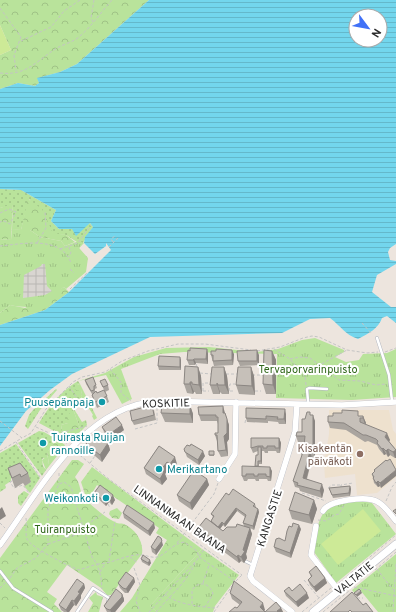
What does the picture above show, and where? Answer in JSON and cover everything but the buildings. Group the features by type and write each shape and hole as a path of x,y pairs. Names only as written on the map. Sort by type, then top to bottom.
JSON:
{"street":[{"name":"KOSKITIE","path":"0,545 72,448 104,420 123,409 139,403 157,401 342,405 394,402"},
{"path":"219,479 235,454 236,402"},
{"name":"KANGASTIE","path":"292,612 253,581 250,576 295,432 297,404"},
{"path":"323,510 330,504 369,499 384,506 396,521"},
{"path":"317,523 312,555 337,588"},
{"name":"VALTATIE","path":"313,612 337,588 396,544"}],"lane":[{"path":"377,338 382,352 394,402"},
{"path":"308,401 307,389 327,389"},
{"path":"245,561 254,566"},
{"path":"0,571 13,588 52,612"},
{"path":"77,612 93,588 109,598 107,605"}],"path":[{"path":"21,40 51,27 64,11 80,0"},
{"path":"94,0 91,18 94,23"},
{"path":"0,73 9,74 16,71 28,70 58,48 78,37 94,23 112,0"},
{"path":"0,8 10,24 19,32 21,40 14,55 16,71"},
{"path":"0,213 9,209 16,212 10,224 4,221 0,222"},
{"path":"36,243 46,228 45,211"},
{"path":"60,250 78,243 91,226"},
{"path":"114,242 111,240 115,236"},
{"path":"109,247 118,238"},
{"path":"0,246 36,243 44,244 60,250 69,258 71,263"},
{"path":"69,246 71,252 69,258"},
{"path":"70,269 74,273"},
{"path":"70,289 87,273"},
{"path":"362,324 372,334"},
{"path":"0,451 31,433 36,427 46,408 69,386 82,377 105,372 122,361 148,351 178,344 205,344 254,351 273,348 312,336 319,337 347,350 367,353 382,352 396,348"},
{"path":"273,348 290,359 305,376 307,389"},
{"path":"305,376 320,364 347,350"},
{"path":"290,359 305,357 310,358 320,364 331,375 339,380 360,381 378,386 390,383"},
{"path":"196,368 197,363"},
{"path":"110,369 121,382 121,393 131,401"},
{"path":"193,373 216,374"},
{"path":"222,374 242,374"},
{"path":"249,374 267,375"},
{"path":"209,383 204,383 203,391 209,391"},
{"path":"235,384 230,384 229,391 235,391"},
{"path":"69,386 77,398 78,406 80,407"},
{"path":"255,391 261,391"},
{"path":"135,429 157,423 156,405"},
{"path":"245,423 245,418 248,418"},
{"path":"0,421 22,438"},
{"path":"51,433 64,432 88,426"},
{"path":"36,427 51,433 72,448"},
{"path":"59,438 75,438"},
{"path":"16,442 42,479"},
{"name":"LINNANMAAN BAANA","path":"72,448 110,480 242,575 236,582"},
{"path":"90,464 96,455"},
{"path":"48,544 48,509 59,484 59,473"},
{"path":"26,518 28,529 26,537 29,544 42,552 57,558 63,563 80,570 137,554 148,558 159,556 176,543 185,533 214,494 219,479"},
{"path":"13,481 10,482 14,488 23,484 27,491"},
{"path":"59,484 64,482 71,487 92,557 100,572 102,588 99,592"},
{"path":"384,506 392,487 396,482"},
{"path":"328,488 332,485 353,483"},
{"path":"341,485 341,490"},
{"path":"302,493 330,504"},
{"path":"317,523 326,521 334,515 339,514 344,506 344,501"},
{"path":"108,504 110,508"},
{"path":"317,523 323,510"},
{"path":"0,588 17,568 36,558 48,544 84,532 92,521 105,512"},
{"path":"108,563 111,556 115,521"},
{"path":"0,523 7,529"},
{"path":"302,612 319,598 337,588 396,535"},
{"path":"176,543 184,542 197,552 199,557 209,565 236,582 215,608 214,612"},
{"path":"149,612 196,561 205,547"},
{"path":"371,573 396,552"},
{"path":"129,557 138,563"},
{"path":"156,612 189,575 196,561"},
{"path":"100,572 106,563"},
{"path":"394,592 396,563"},
{"path":"203,584 209,565"},
{"path":"134,568 140,585 136,601 140,612"},
{"path":"376,568 394,592 393,612"},
{"path":"304,580 319,598"},
{"path":"323,612 351,591 359,582"},
{"path":"192,604 192,590 197,585 203,584 210,586 213,594 205,607"},
{"path":"354,587 395,595"},
{"path":"165,593 169,598 215,608"},
{"path":"354,595 362,604"},
{"path":"356,598 363,598"},
{"path":"340,599 343,603"}],"shaded area":[{"path":"42,264 45,264 47,286 52,291 45,295 23,298 24,275"},
{"name":"Kisakentän päiväkoti","path":"329,410 389,410 393,430 396,434 396,477 377,493 357,495 355,474 325,478 324,464 329,434"}],"green space":[{"path":"0,0 149,0 77,64 60,72 38,78 39,83 35,86 18,83 0,89 0,55 11,50 0,25"},
{"path":"0,25 11,50 0,55"},
{"path":"0,189 21,190 56,210 51,221 59,229 72,229 90,223 93,227 79,248 88,260 77,261 77,242 66,235 53,234 29,199 21,230 12,229 13,205 0,208"},
{"path":"28,199 42,209 53,233 66,235 75,242 65,246 61,241 40,237 30,230 21,230"},
{"path":"13,204 11,240 0,239 0,208"},
{"path":"12,229 30,230 40,237 61,241 65,246 79,241 84,243 79,248 88,258 86,272 66,289 64,287 40,304 28,307 10,305 0,313 0,239 11,240"},
{"path":"64,287 69,292 45,310 0,325 0,313 10,305 25,308"},
{"name":"Tervaporvarinpuisto","path":"315,338 344,350 344,352 335,357 346,362 359,360 363,354 387,353 396,349 396,397 352,400 276,398 277,354 184,352 160,354 121,369 132,399 122,404 106,375 78,381 105,373 134,357 166,348 209,347 257,352 278,349 302,340"},
{"path":"78,381 80,384 77,385 81,390 82,397 80,399 81,404 74,409 82,422 86,420 87,425 81,431 73,410 68,423 61,425 62,430 60,436 55,432 55,429 54,431 39,423 56,399 66,389"},
{"path":"80,384 97,418 94,420 93,415 85,402 81,404 80,402 82,397 81,390 77,391 74,389 75,386"},
{"path":"56,389 57,390 40,410 28,429 25,426 29,415"},
{"path":"75,403 77,406 73,409 81,431 71,436 60,436 62,430 61,425 68,423 67,416 72,411 70,406"},
{"path":"39,431 44,432 58,440 47,453 49,464 44,458 42,459 43,466 46,470 42,476 18,443"},
{"path":"58,440 65,445 46,470 42,460 45,458 49,464 47,452"},
{"path":"16,444 40,478 30,493 24,486 31,482 11,478 11,481 5,485 6,488 0,492 0,453"},
{"name":"Tuiranpuisto","path":"72,460 78,460 84,464 75,477 83,497 108,518 117,523 124,524 132,529 138,536 142,545 142,554 111,595 107,595 101,588 67,565 47,592 57,599 54,604 62,612 0,612 0,558"},
{"name":"Tuiranpuisto","path":"92,467 202,549 150,606 157,612 120,612 132,598 167,540 156,533 159,528 97,485 89,498 85,494 81,482"},
{"path":"24,491 29,494 21,506 18,503 18,496"},
{"path":"362,501 372,503 396,534 336,583 314,552 318,525 320,519 328,508 334,505"},
{"path":"117,508 122,513 119,519 112,518 109,514 110,511"},
{"path":"363,509 381,531 338,565 321,544"},
{"path":"202,549 239,575 215,606 213,612 157,612 150,606"},
{"path":"396,554 396,612 378,612 360,590 355,594 352,590"},
{"path":"96,592 97,595 103,597 99,612 88,612 93,603 89,598"}],"water":[{"path":"149,0 396,0 396,244 390,248 388,252 390,260 396,261 396,264 377,275 372,292 391,307 396,307 396,323 387,316 382,318 381,322 376,328 358,339 346,333 330,318 310,319 282,333 150,337 72,374 50,390 26,411 0,446 0,325 45,310 69,292 111,250 106,243 106,246 95,254 84,243 85,237 93,227 90,223 76,236 72,229 59,229 51,221 56,210 21,190 0,189 0,89 18,83 35,86 39,83 37,78 60,72 77,64"}],"place":[{"name":"Puusepänpaja","path":"102,402"},
{"name":"Tuirasta Ruijan rannoille","path":"43,443"},
{"name":"Kisakentän päiväkoti","path":"360,454"},
{"name":"Merikartano","path":"159,469"},
{"name":"Weikonkoti","path":"106,498"}]}
